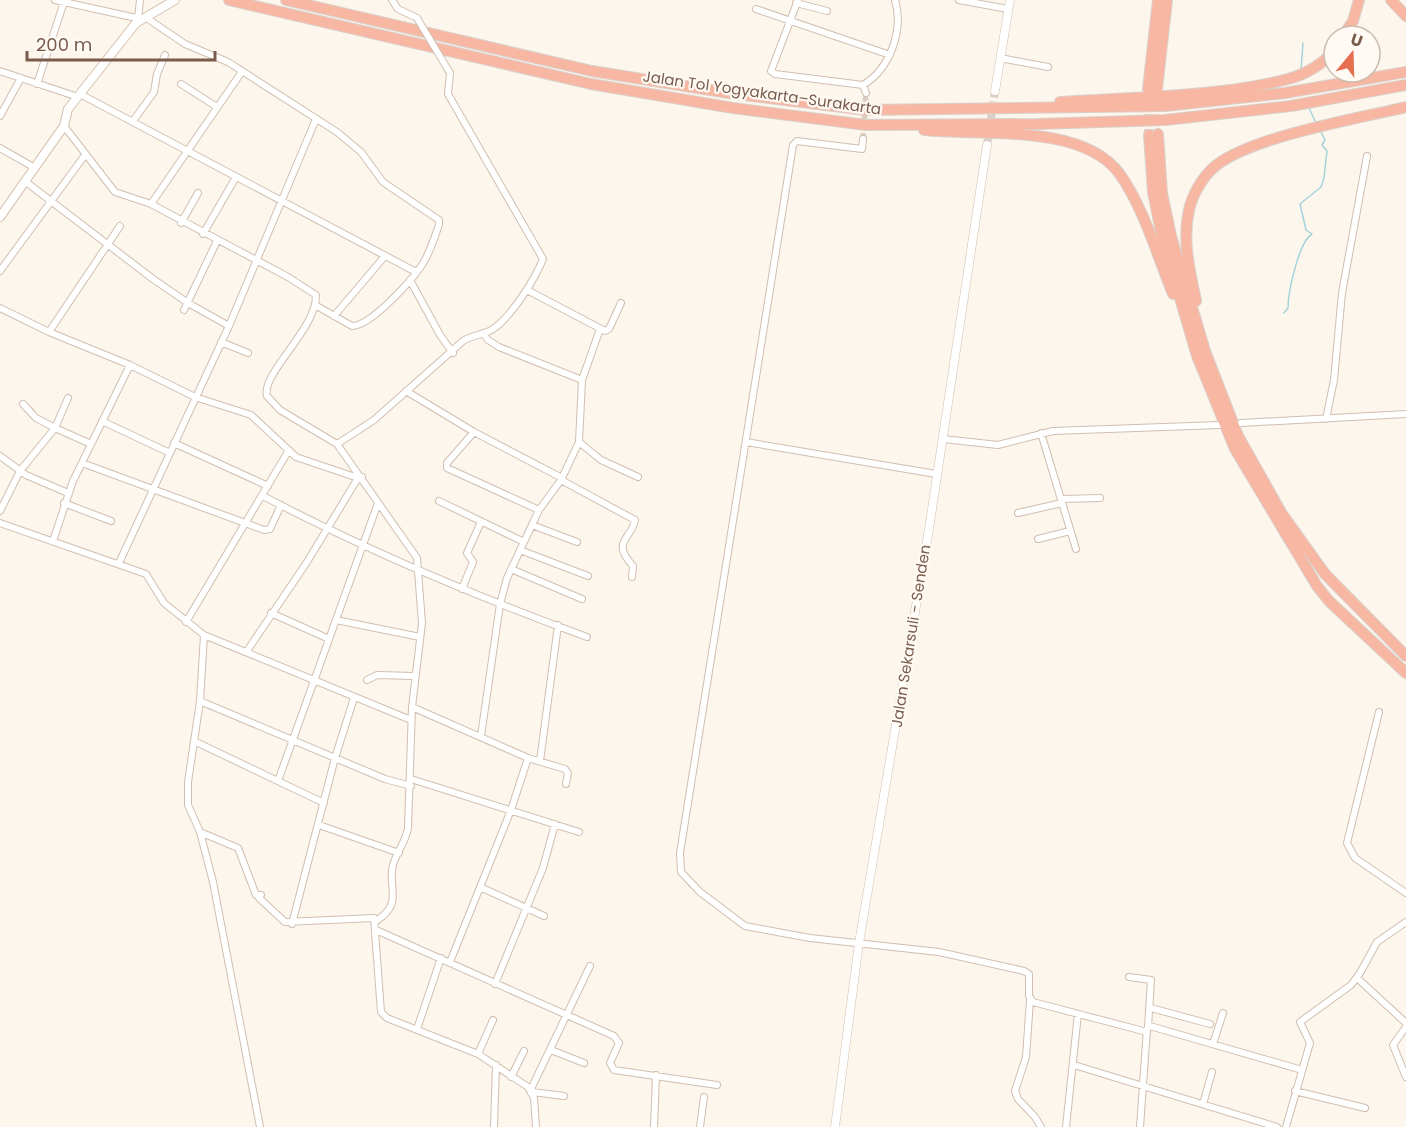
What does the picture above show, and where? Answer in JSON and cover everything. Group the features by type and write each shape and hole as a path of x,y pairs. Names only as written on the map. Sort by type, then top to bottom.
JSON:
{"highway":[{"name":"Jalan Tol Yogyakarta–Surakarta","path":"229,0 591,84 733,108 866,125 1038,124 1165,120 1291,106 1406,85"},
{"name":"Jalan Tol Yogyakarta–Surakarta","path":"286,0 592,72 735,94 866,110 958,111 1165,106 1285,93 1406,72"},
{"path":"1158,0 1153,89 1167,0"},
{"path":"1351,24 1359,0"},
{"path":"1391,0 1406,16"},
{"path":"958,111 1255,85 1290,78 1315,67 1322,61"},
{"path":"1201,353 1186,248 1186,228 1189,207 1199,186 1211,170 1228,158 1289,135 1406,107"},
{"path":"866,125 954,133 1032,136 1070,142 1094,151 1118,172 1129,190 1238,436 1282,514 1325,574 1406,656"},
{"path":"1154,135 1171,236 1201,353 1235,449 1317,586 1329,602 1406,673"}],"main road":[{"path":"0,217 64,126 68,109 120,41 142,18 175,0"}],"street":[{"path":"55,0 142,18 181,42 228,62 241,73 316,119 361,152 383,182 440,222 428,255 410,280 360,325 352,326 315,305"},
{"path":"140,0 142,18"},
{"path":"337,444 374,420 470,336 492,330 526,290 543,259 448,94 450,73 417,18 398,9 392,0"},
{"path":"827,11 797,1 771,70 775,74 863,85 881,70 890,55 898,14 895,0"},
{"path":"959,0 1008,9"},
{"path":"995,92 1010,0"},
{"path":"37,84 64,2"},
{"path":"756,9 890,55"},
{"path":"133,121 154,92 157,75 165,55"},
{"path":"1000,58 1048,67"},
{"path":"0,70 37,84 79,95 133,121 416,272"},
{"path":"151,204 241,73"},
{"path":"0,115 21,78"},
{"path":"180,84 217,107"},
{"path":"863,85 866,93"},
{"path":"119,563 229,326 316,119"},
{"path":"64,126 111,189 151,204 181,223 312,291 316,297 315,305 300,336 270,378 266,390 270,400 280,410 337,444 414,550 420,573 420,637 411,720 408,828 393,868 394,887 391,906 376,921 380,1009 387,1018 478,1054 532,1090 564,1096"},
{"path":"863,139 862,149 797,141 793,145 680,853 681,872 700,892 745,926 948,954 1029,974 1030,1000 1026,1057 1015,1091 1018,1099 1041,1127"},
{"name":"Jalan Sekarsuli - Senden","path":"835,1127 842,1087 841,1065 859,943 942,439 987,145"},
{"path":"0,148 35,168"},
{"path":"0,271 85,155"},
{"path":"1326,419 1334,380 1342,292 1367,156"},
{"path":"203,234 236,177"},
{"path":"26,182 52,199 186,306 229,326"},
{"path":"181,223 198,193"},
{"path":"49,332 120,226"},
{"path":"186,306 217,241"},
{"path":"333,316 384,256"},
{"path":"410,280 453,352"},
{"path":"526,290 600,329 609,329 621,303"},
{"path":"0,308 49,332 130,365 195,397 251,415 301,459 360,477"},
{"path":"481,736 500,604 511,568 539,510 561,479 579,442 582,380 600,329"},
{"path":"483,333 495,345 582,380"},
{"path":"221,342 248,353"},
{"path":"53,541 68,493 130,365"},
{"path":"406,391 474,432 635,520 623,541 625,555 633,566 632,577"},
{"path":"0,511 20,471 55,428 68,398"},
{"path":"23,404 36,417 91,444"},
{"path":"1241,423 1406,414"},
{"path":"102,421 170,453"},
{"path":"942,439 998,445 1041,434 1093,429 1219,425"},
{"path":"474,432 446,467 539,510"},
{"path":"1041,434 1076,549"},
{"path":"579,442 601,460 638,477"},
{"path":"746,442 936,474"},
{"path":"174,443 268,486"},
{"path":"186,622 289,450"},
{"path":"0,456 20,471 68,493"},
{"path":"82,463 152,490 269,530 281,505"},
{"path":"247,651 307,562 360,477"},
{"path":"263,496 326,529 420,573 587,637"},
{"path":"1018,513 1062,501 1100,498"},
{"path":"439,501 524,542"},
{"path":"64,503 111,521"},
{"path":"278,781 378,503"},
{"path":"462,589 473,562 467,553 481,522"},
{"path":"0,523 119,563 149,576 161,600 204,635 411,720"},
{"path":"532,525 577,542"},
{"path":"1038,538 1070,531"},
{"path":"520,550 588,576"},
{"path":"511,568 582,599"},
{"path":"271,613 328,639"},
{"path":"336,620 420,637"},
{"path":"540,761 558,625"},
{"path":"204,635 200,701 188,797 192,818 200,832 215,892 260,1127"},
{"path":"367,680 377,675 414,676"},
{"path":"292,924 354,698"},
{"path":"200,701 385,779 411,783 511,810 579,832"},
{"path":"412,707 528,758 566,770 566,784"},
{"path":"1379,712 1347,843 1355,858 1406,893"},
{"path":"194,741 324,803"},
{"path":"450,962 511,810 528,758"},
{"path":"495,984 543,868 555,824"},
{"path":"319,825 399,853"},
{"path":"200,832 238,848 256,896 261,896 259,898 281,919 292,924 373,917 376,921"},
{"path":"480,886 544,916"},
{"path":"1288,1126 1310,1043 1300,1022 1357,978 1377,942 1406,922"},
{"path":"376,930 618,1038 620,1042 610,1061 612,1068 717,1085"},
{"path":"417,1029 441,958"},
{"path":"536,1127 532,1090 590,966"},
{"path":"1129,977 1151,980 1151,1008 1140,1127"},
{"path":"1357,978 1406,1025 1392,1045 1406,1077"},
{"path":"1030,1000 1078,1014 1213,1044 1302,1070"},
{"path":"1151,1008 1210,1024"},
{"path":"1213,1044 1223,1013"},
{"path":"1066,1127 1078,1014"},
{"path":"478,1054 493,1020"},
{"path":"551,1050 584,1063"},
{"path":"511,1077 524,1051"},
{"path":"494,1127 496,1065"},
{"path":"1074,1065 1277,1127"},
{"path":"1203,1104 1212,1072"},
{"path":"654,1127 656,1075"},
{"path":"1296,1091 1365,1108"},
{"path":"700,1127 704,1097"}],"waterway":[{"path":"1301,70 1303,43"},
{"path":"1309,108 1316,123"},
{"path":"1284,313 1288,308 1292,279 1299,256 1312,234 1306,230 1300,204 1321,187 1324,178 1327,151 1322,145 1325,140 1321,132"}],"tunnel":[{"path":"987,145 995,91"},
{"path":"863,139 866,93"},
{"path":"1149,99 1149,135"}]}
